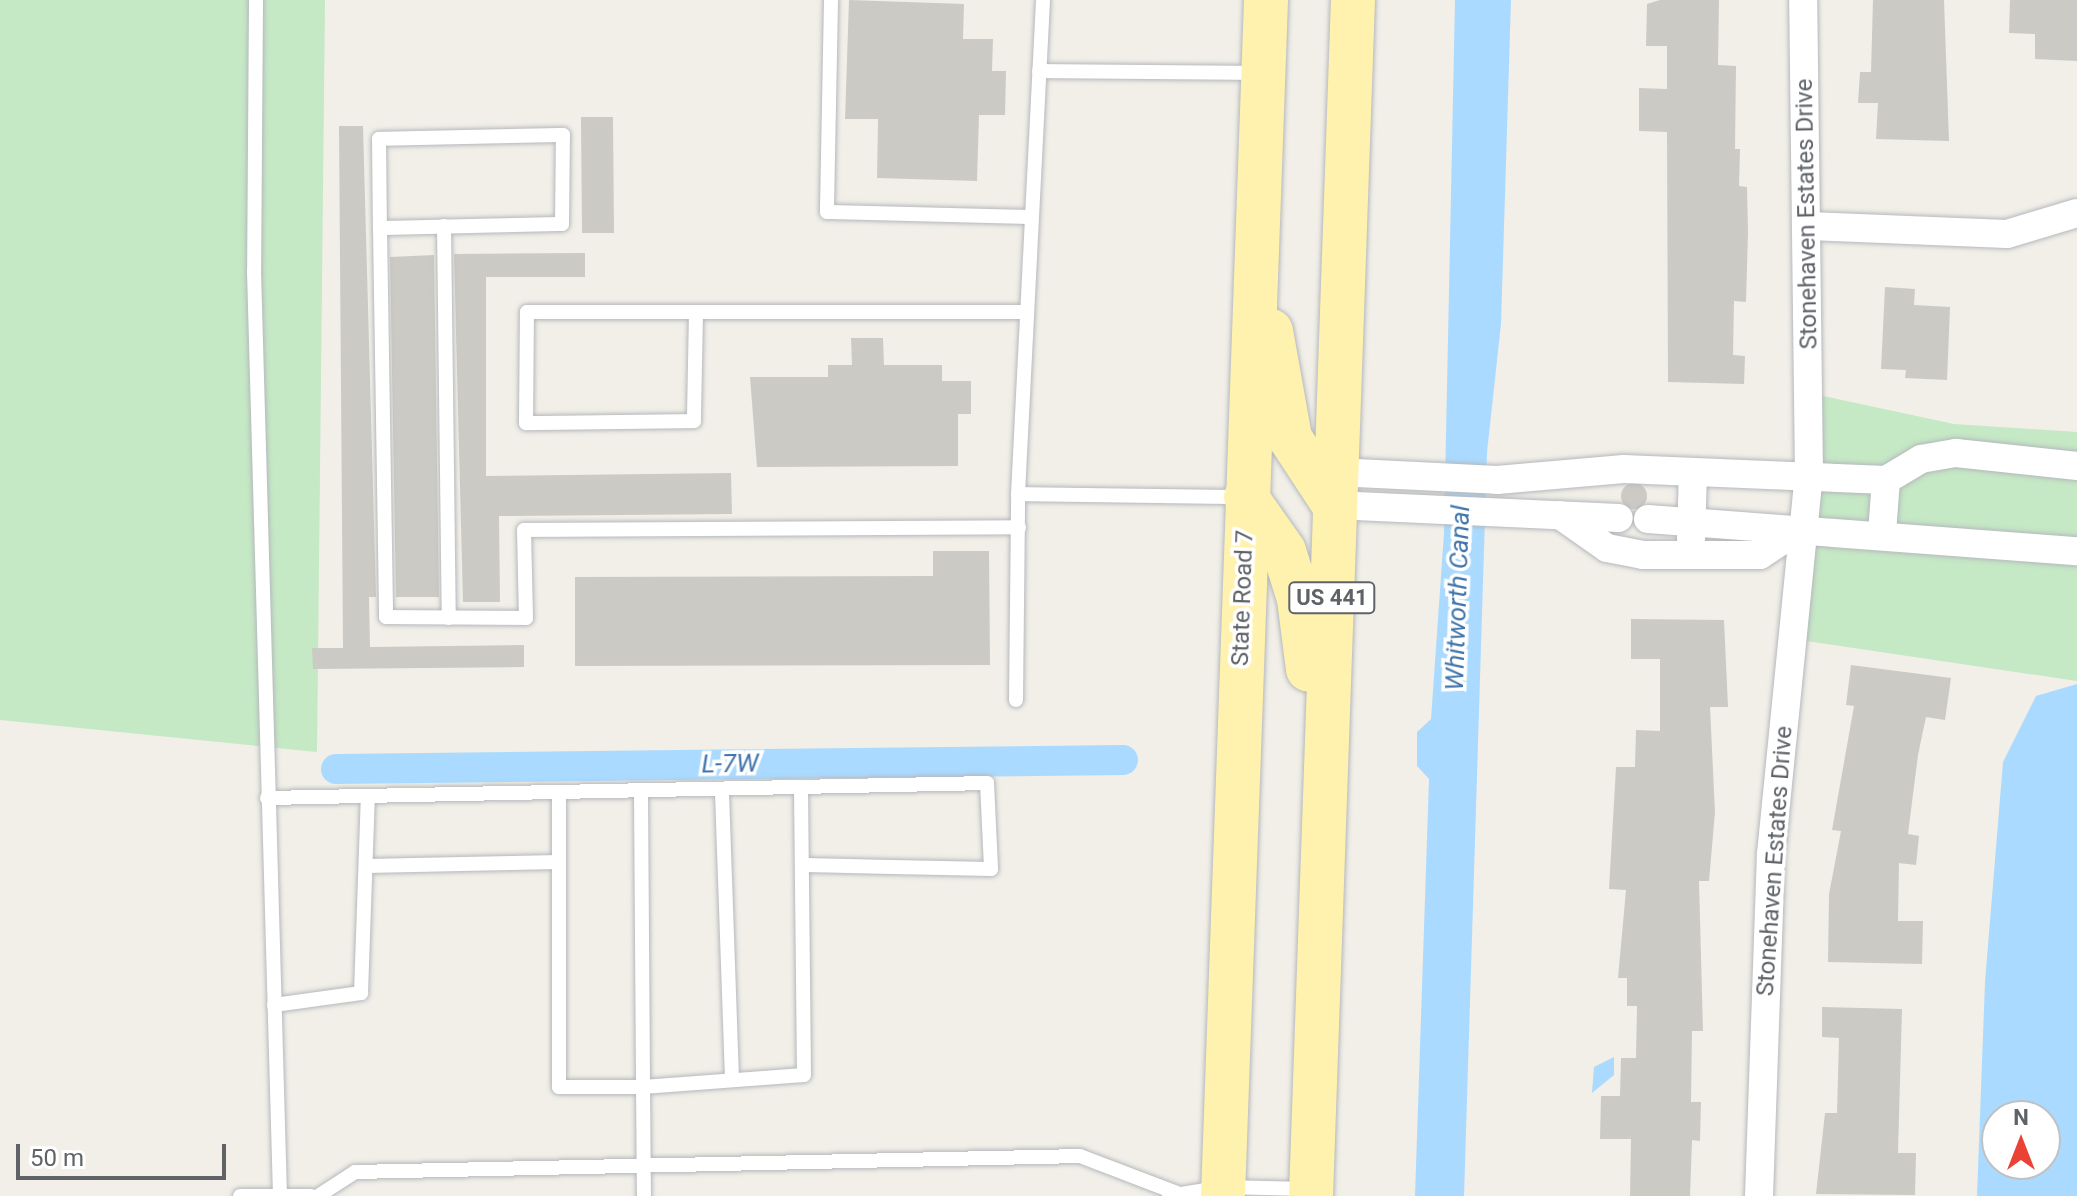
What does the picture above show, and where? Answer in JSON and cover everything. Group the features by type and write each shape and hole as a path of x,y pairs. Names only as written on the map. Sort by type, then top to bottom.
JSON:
{"main road":[{"name":"State Road 7","path":"1224,1192 1246,497 1266,0"},
{"name":"US 441","path":"1311,1193 1353,0"},
{"path":"1257,245 1290,438 1335,488"},
{"path":"1246,497 1284,551 1299,599 1325,810"}],"street":[{"name":"Stonehaven Estates Drive","path":"1759,1196 1771,854 1809,476 1809,226 1803,0"},
{"path":"1809,226 2007,234 2077,213"},
{"path":"1335,488 1437,477 1497,480 1624,469 1886,480 1921,459 1956,453 2077,466"},
{"path":"1690,556 1693,472"},
{"path":"1882,533 1886,480"},
{"path":"1335,488 1435,507 1619,518"},
{"path":"1560,515 1589,539 1617,551 1690,556 1760,555 1804,526"},
{"path":"1648,519 1804,526 2077,551"}],"lane":[{"path":"256,0 254,271 280,1195"},
{"path":"831,0 827,212 1032,217"},
{"path":"1016,700 1018,494 1043,0"},
{"path":"1039,71 1264,73"},
{"path":"380,228 562,224 563,135 379,139 380,228 386,617 526,618 524,530 1019,527"},
{"path":"444,226 449,618"},
{"path":"696,312 694,421 526,423 527,312 696,312 1027,312"},
{"path":"1018,494 1246,497"},
{"path":"267,798 722,793 987,783 991,869 805,865"},
{"path":"559,795 559,1087 643,1087 804,1075 805,865 801,789"},
{"path":"722,793 732,1080"},
{"path":"641,794 644,1196"},
{"path":"274,1005 361,993 368,797"},
{"path":"366,866 559,862"},
{"path":"318,1196 355,1172 643,1169 1080,1156 1172,1194 1311,1193"},
{"path":"240,1196 311,1196"}],"green space":[{"path":"0,0 325,0 317,752 0,720"},
{"path":"1809,393 1954,424 2077,432 2077,681 1793,639"}],"water":[{"name":"Whitworth Canal","path":"1455,0 1511,0 1501,324 1487,452 1464,1196 1415,1196 1429,779 1417,766 1417,732 1431,719 1444,533"},
{"path":"2077,684 2077,1196 1977,1196 1985,982 2003,762 2036,696"},
{"path":"1614,1057 1614,1075 1592,1093 1594,1067"}],"building":[{"path":"849,0 964,4 963,39 993,39 992,71 1006,71 1005,115 979,115 977,181 877,178 878,119 845,119"},
{"path":"1660,0 1719,0 1718,65 1736,66 1735,149 1740,149 1739,186 1747,187 1748,233 1746,302 1734,301 1733,355 1745,356 1744,384 1668,382 1667,132 1639,131 1639,88 1667,89 1667,46 1646,46 1647,4"},
{"path":"1873,0 1944,0 1949,141 1876,139 1878,103 1858,103 1860,72 1871,72"},
{"path":"2010,0 2077,0 2077,61 2035,59 2035,34 2009,33"},
{"path":"581,117 613,117 614,233 582,233"},
{"path":"339,126 363,126 376,597 369,597 370,647 524,645 524,667 313,669 312,648 343,648"},
{"path":"585,253 585,277 486,277 486,476 731,473 732,514 499,516 500,602 463,602 454,254"},
{"path":"434,255 439,597 396,597 390,257"},
{"path":"1885,287 1915,289 1914,305 1950,307 1947,380 1905,378 1906,370 1881,369"},
{"path":"851,338 883,338 884,365 942,365 942,381 971,381 971,414 958,414 958,466 757,467 750,377 828,377 828,365 852,365"},
{"path":"1634,483 1643,487 1647,496 1643,505 1634,509 1625,505 1621,496 1625,487"},
{"path":"933,551 989,551 990,665 575,666 575,577 933,576"},
{"path":"1631,619 1724,620 1728,707 1710,707 1715,812 1709,881 1699,881 1703,1031 1692,1031 1691,1102 1701,1102 1700,1141 1692,1140 1690,1196 1630,1196 1631,1139 1600,1139 1601,1096 1620,1096 1621,1058 1636,1058 1637,1006 1627,1006 1627,978 1618,978 1626,890 1609,889 1616,767 1635,767 1636,730 1660,731 1660,659 1631,659"},
{"path":"1851,665 1951,678 1945,720 1926,717 1918,755 1908,834 1919,836 1916,865 1899,863 1898,921 1923,921 1922,964 1828,962 1829,894 1841,831 1832,830 1854,706 1846,705"},
{"path":"1822,1007 1902,1009 1898,1153 1916,1153 1915,1195 1816,1194 1825,1113 1837,1113 1839,1038 1822,1037"}],"waterway":[{"name":"L-7W","path":"336,769 1123,760"}]}
